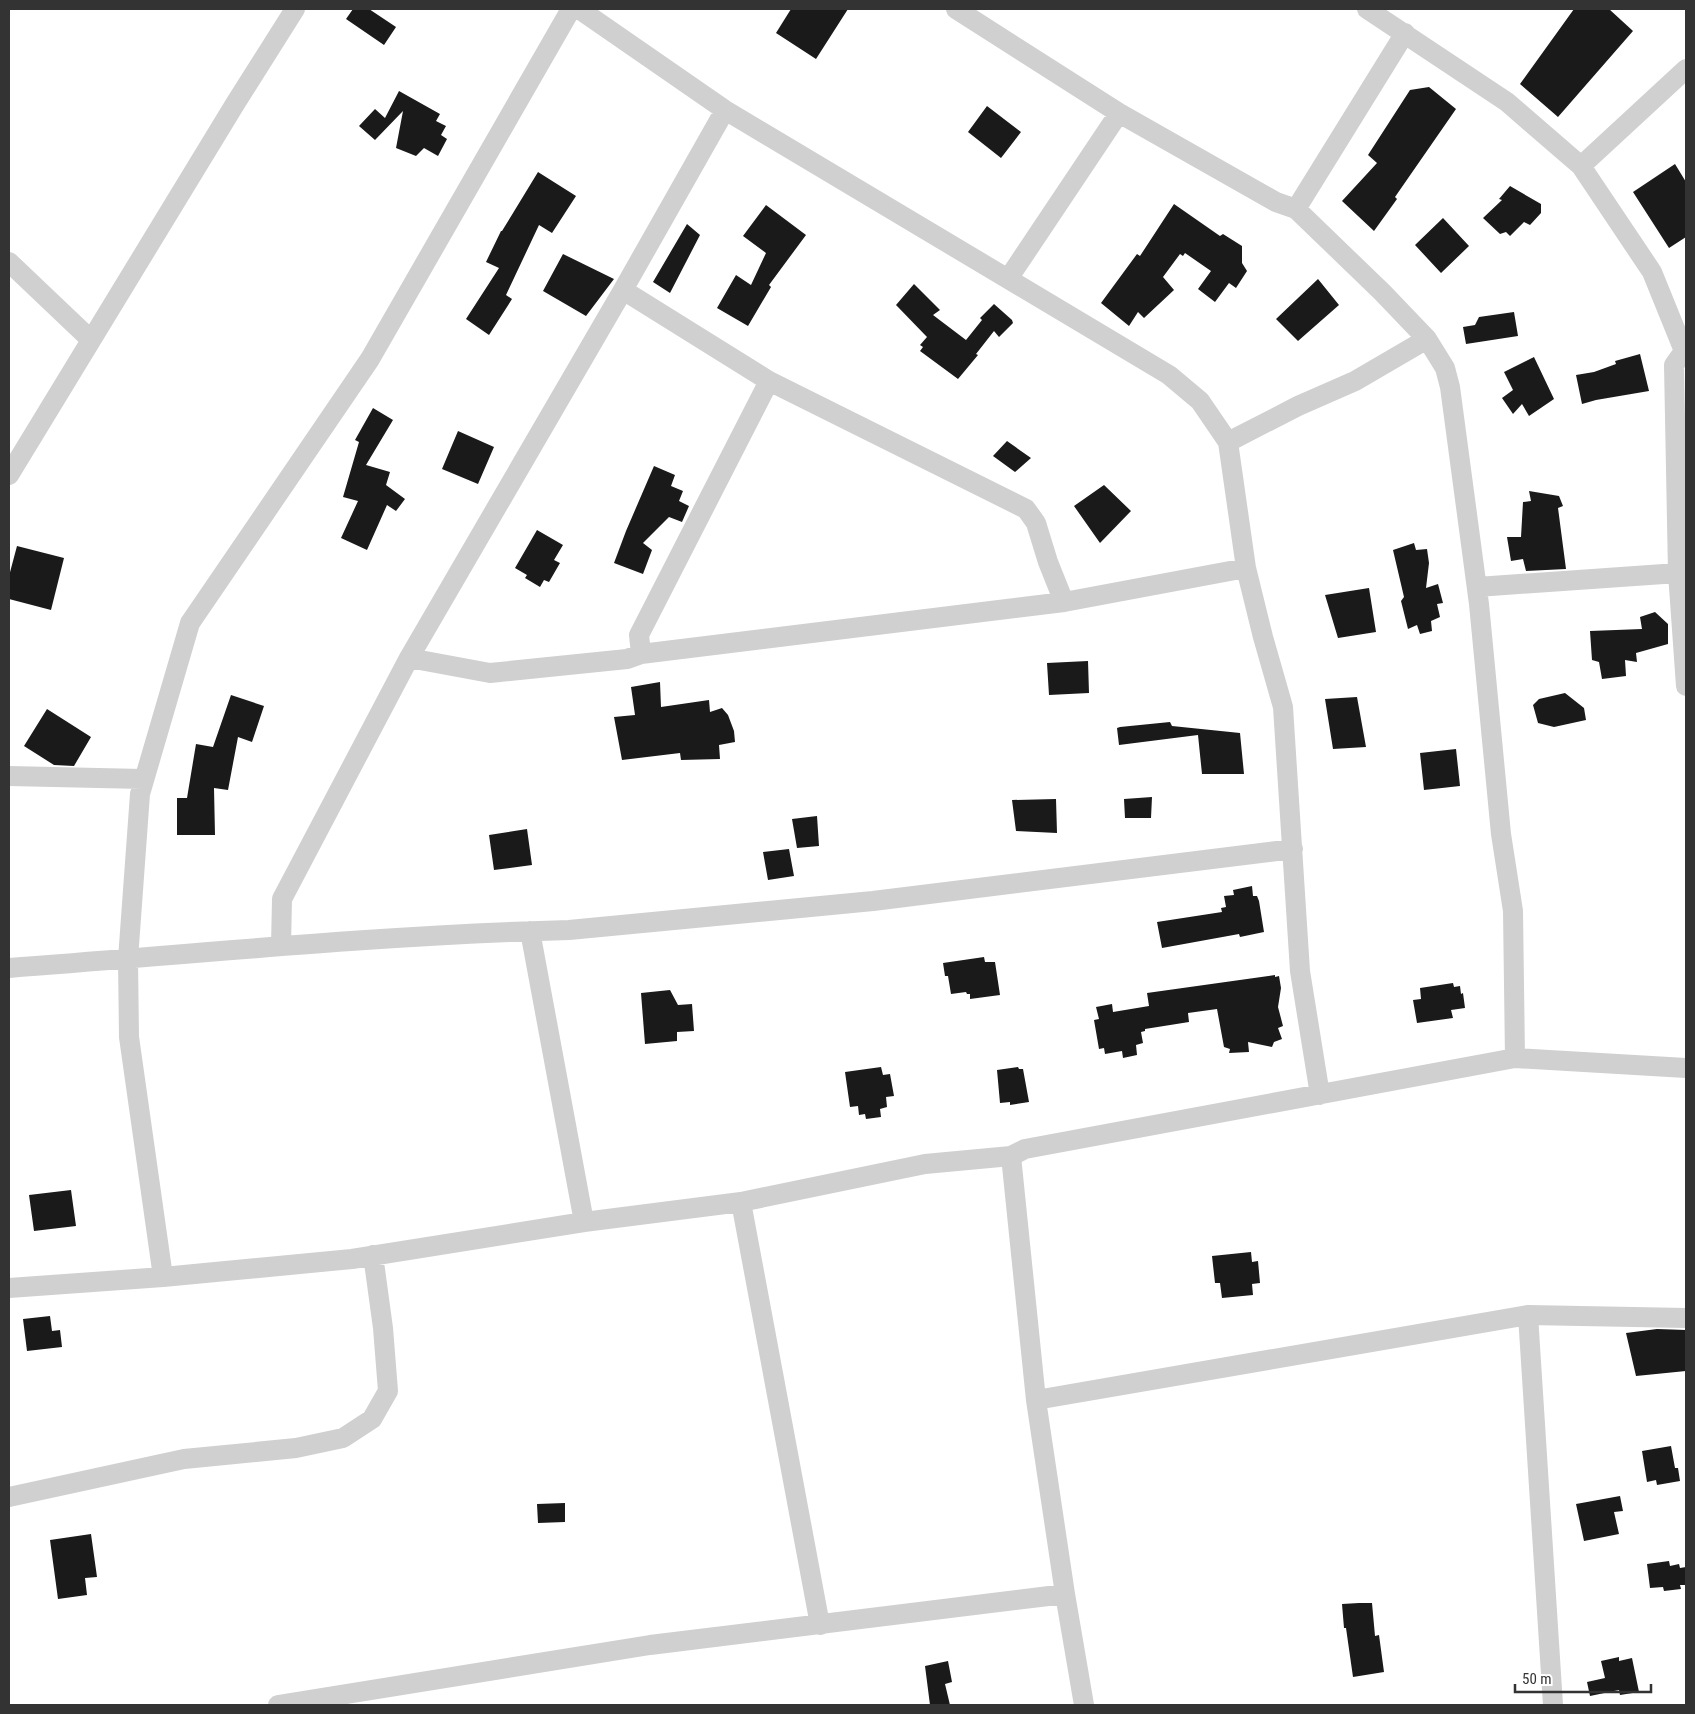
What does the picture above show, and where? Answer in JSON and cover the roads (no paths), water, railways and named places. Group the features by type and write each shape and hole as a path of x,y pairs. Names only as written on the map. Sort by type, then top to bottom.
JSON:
{"street":[{"path":"9,475 295,9"},
{"path":"163,1277 129,1037 128,959 140,794 190,623 370,359 571,9"},
{"path":"579,9 724,110 1168,375 1200,401 1228,442 1246,568 1283,707 1300,972 1320,1095"},
{"path":"956,9 1119,113 1276,202 1296,209 1382,292 1426,339 1445,368 1450,387 1477,587 1501,834 1512,911 1515,1058"},
{"path":"1367,9 1506,102 1581,166 1652,272 1685,351 1674,365 1678,573 1686,686"},
{"path":"1296,209 1405,34"},
{"path":"1581,166 1686,69"},
{"path":"281,946 282,899 409,658 623,290 724,110"},
{"path":"1008,279 1119,113"},
{"path":"9,262 91,340"},
{"path":"623,290 769,381 1026,510 1036,523 1048,562 1064,602"},
{"path":"1228,442 1298,406 1356,381 1426,339"},
{"path":"640,654 639,635 769,381"},
{"path":"409,658 490,673 627,659 640,654 1064,602 1246,568"},
{"path":"1477,587 1678,573"},
{"path":"9,776 143,780"},
{"path":"9,968 281,946 569,930 873,901 1293,849"},
{"path":"530,931 584,1222"},
{"path":"9,1288 163,1277 373,1255 584,1222 741,1202 925,1164 1011,1156 1025,1149 1515,1058 1686,1068"},
{"path":"1011,1156 1036,1400 1065,1594 1084,1705"},
{"path":"741,1202 820,1625"},
{"path":"9,1497 184,1459 296,1448 343,1438 372,1419 388,1391 383,1328 373,1255"},
{"path":"1036,1400 1528,1315 1686,1318"},
{"path":"1528,1315 1553,1705"},
{"path":"278,1705 650,1645 1065,1594"}]}
